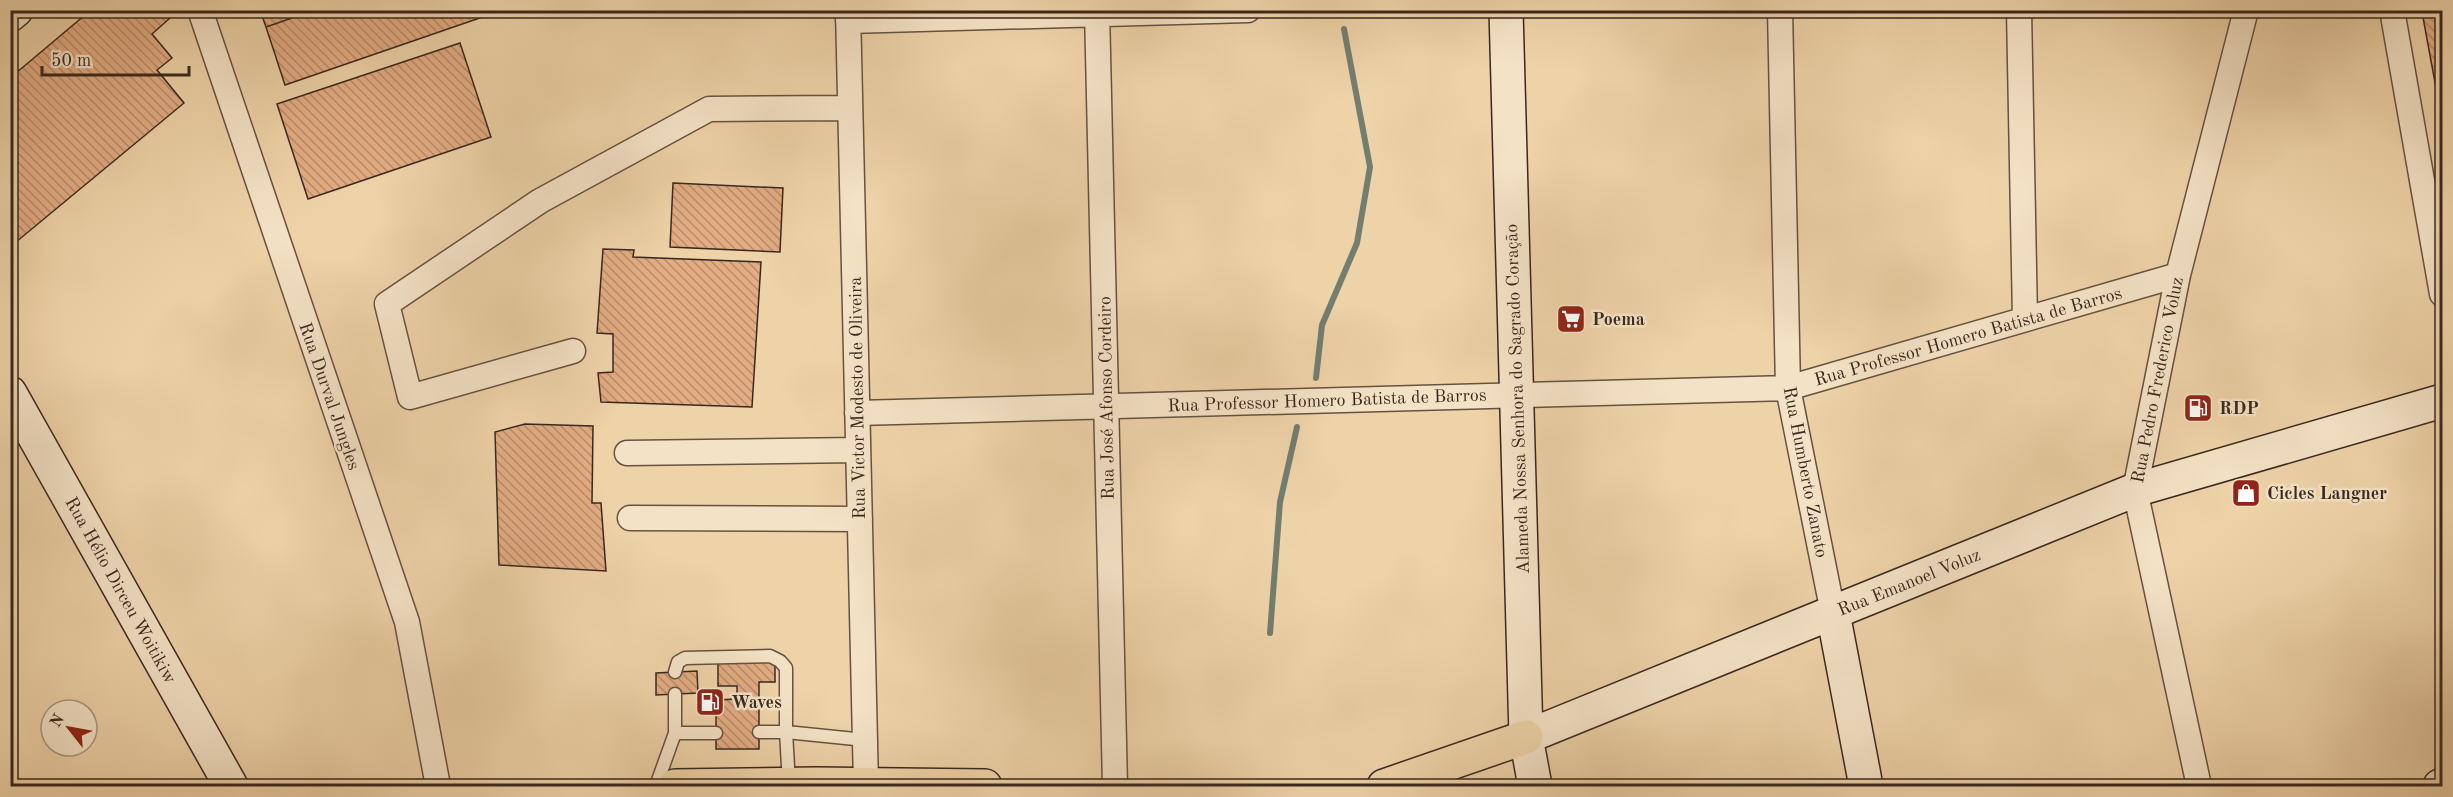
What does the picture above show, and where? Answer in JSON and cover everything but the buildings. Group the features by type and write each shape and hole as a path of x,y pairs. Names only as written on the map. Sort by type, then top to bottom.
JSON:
{"main road":[{"path":"10,15 16,10"},
{"name":"Alameda Nossa Senhora do Sagrado Coração","path":"1506,10 1526,737 1535,786"},
{"name":"Rua Hélio Dirceu Woitikiw","path":"10,393 231,786"},
{"name":"Rua Emanoel Voluz","path":"1384,786 1526,737 2135,490 2442,400"},
{"name":"Rua Humberto Zanato","path":"1833,613 1866,786"},
{"path":"675,786 984,786"}],"street":[{"name":"Rua Durval Jungles","path":"200,10 407,622 438,786"},
{"path":"848,16 1248,10"},
{"name":"Rua Humberto Zanato","path":"1780,10 1788,388 1833,613"},
{"path":"2019,10 2025,319"},
{"name":"Rua Pedro Frederico Voluz","path":"2199,786 2135,490 2178,275 2246,10"},
{"path":"2392,10 2442,294"},
{"name":"Rua José Afonso Cordeiro","path":"1097,12 1115,786"},
{"name":"Rua Victor Modesto de Oliveira","path":"848,16 866,785"},
{"path":"573,351 410,397 387,304 540,201 709,109 850,108"},
{"name":"Rua Professor Homero Batista de Barros","path":"857,413 1788,388 2178,275"},
{"path":"627,453 858,450"},
{"path":"630,518 860,519"}],"lane":[{"path":"675,672 678,662 686,658 770,657 780,661 786,668 786,732 810,785"},
{"path":"656,786 675,733 675,694"},
{"path":"759,732 786,732 865,740"},
{"path":"675,733 716,733"}],"waterway":[{"path":"1316,378 1322,325 1357,243 1370,167 1344,29"},
{"path":"1270,633 1280,502 1297,427"}],"place":[{"name":"Poema","path":"1571,319"},
{"name":"RDP","path":"2198,408"},
{"name":"Cicles Langner","path":"2246,493"},
{"name":"Waves","path":"710,702"}]}
